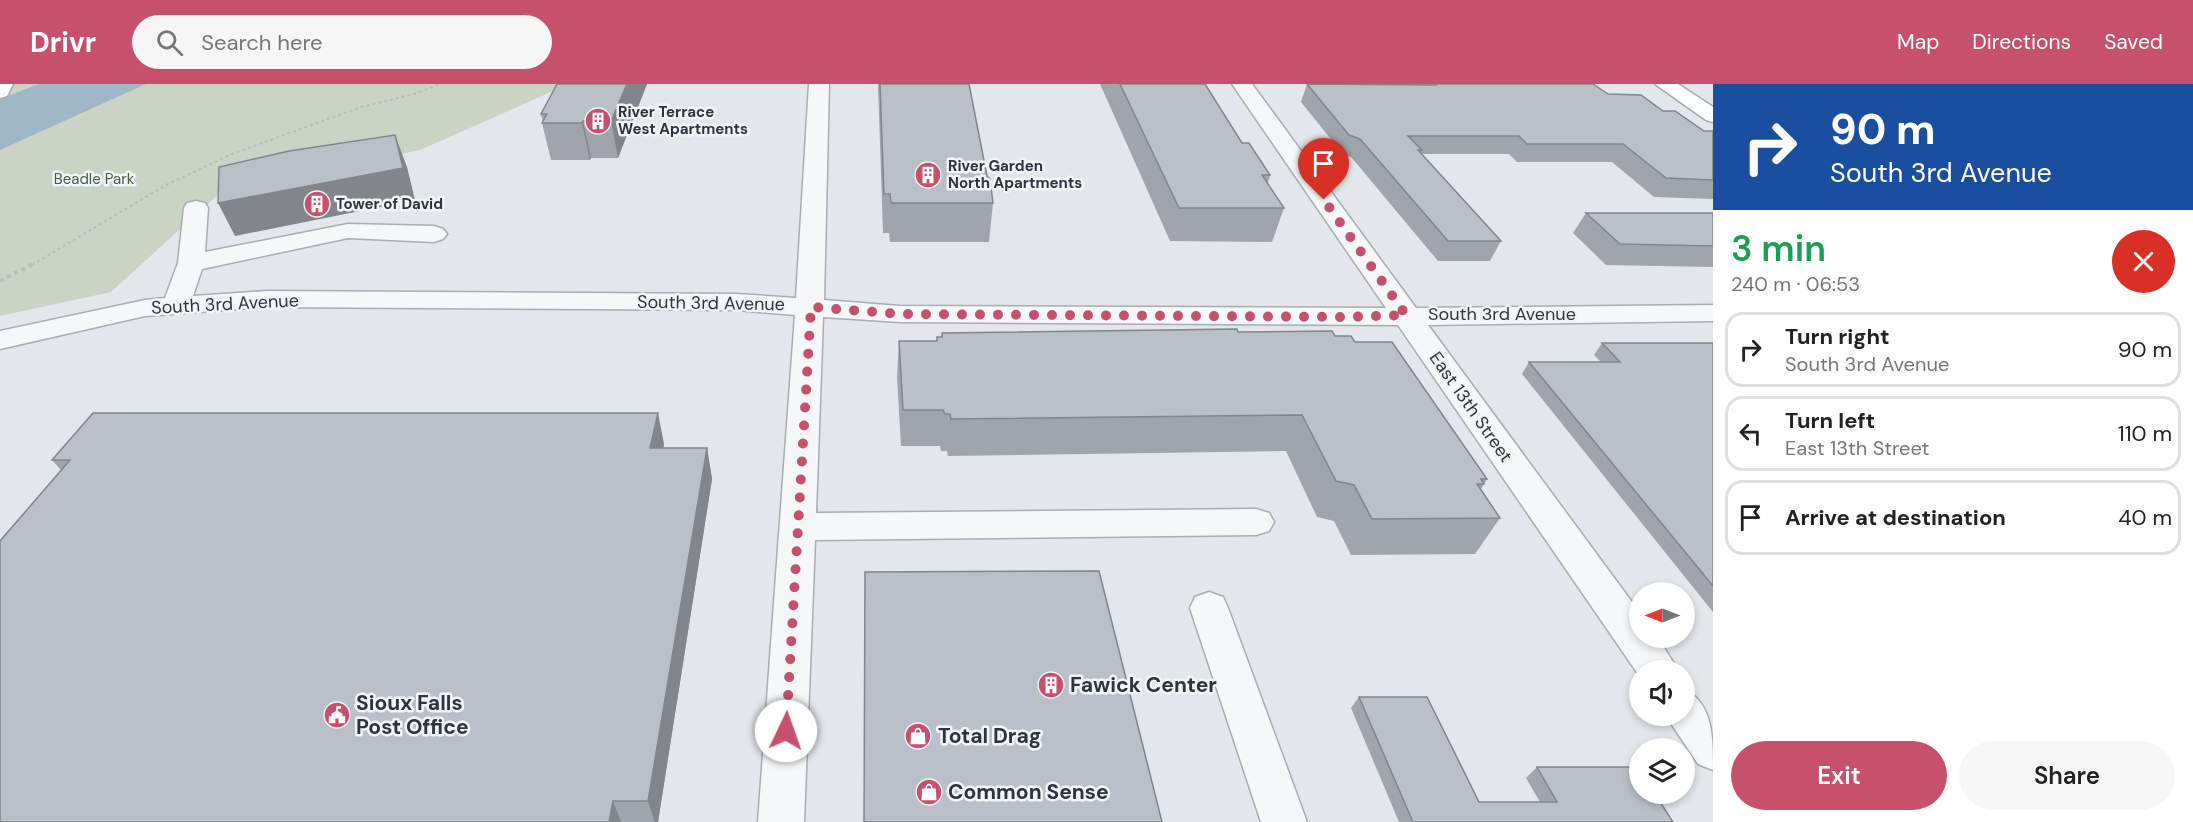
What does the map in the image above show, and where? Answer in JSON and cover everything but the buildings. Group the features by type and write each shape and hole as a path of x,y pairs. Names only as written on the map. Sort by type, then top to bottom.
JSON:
{"main road":[{"path":"0,92 3,84"},
{"path":"1665,84 1713,116"}],"street":[{"path":"781,822 811,307 819,84"},
{"name":"East 13th Street","path":"1242,84 1651,660"},
{"path":"176,305 191,263 196,208"},
{"path":"191,263 348,231 434,234"},
{"name":"South 3rd Avenue","path":"0,340 107,315 176,305 267,299 736,302 900,314 1346,317 1713,313"},
{"path":"798,527 1256,522"},
{"path":"1209,608 1284,822"},
{"path":"1695,724 1713,750"}],"path":[{"path":"0,281 50,255 166,185 232,154 361,107 414,94 440,84"}],"green space":[{"name":"Beadle Park","path":"0,84 569,84 420,150 224,189 111,292 0,316"}],"water":[{"path":"39,84 146,84 0,150 0,99"}],"place":[{"name":"River Terrace West Apartments","path":"598,121"},
{"name":"River Garden North Apartments","path":"928,175"},
{"name":"Tower of David","path":"317,204"},
{"name":"Fawick Center","path":"1051,685"},
{"name":"Sioux Falls Post Office","path":"337,715"},
{"name":"Total Drag","path":"918,736"},
{"name":"Common Sense","path":"929,792"}],"route":[{"path":"786,731 811,307 900,314 1346,317 1406,315 1324,200"}]}
